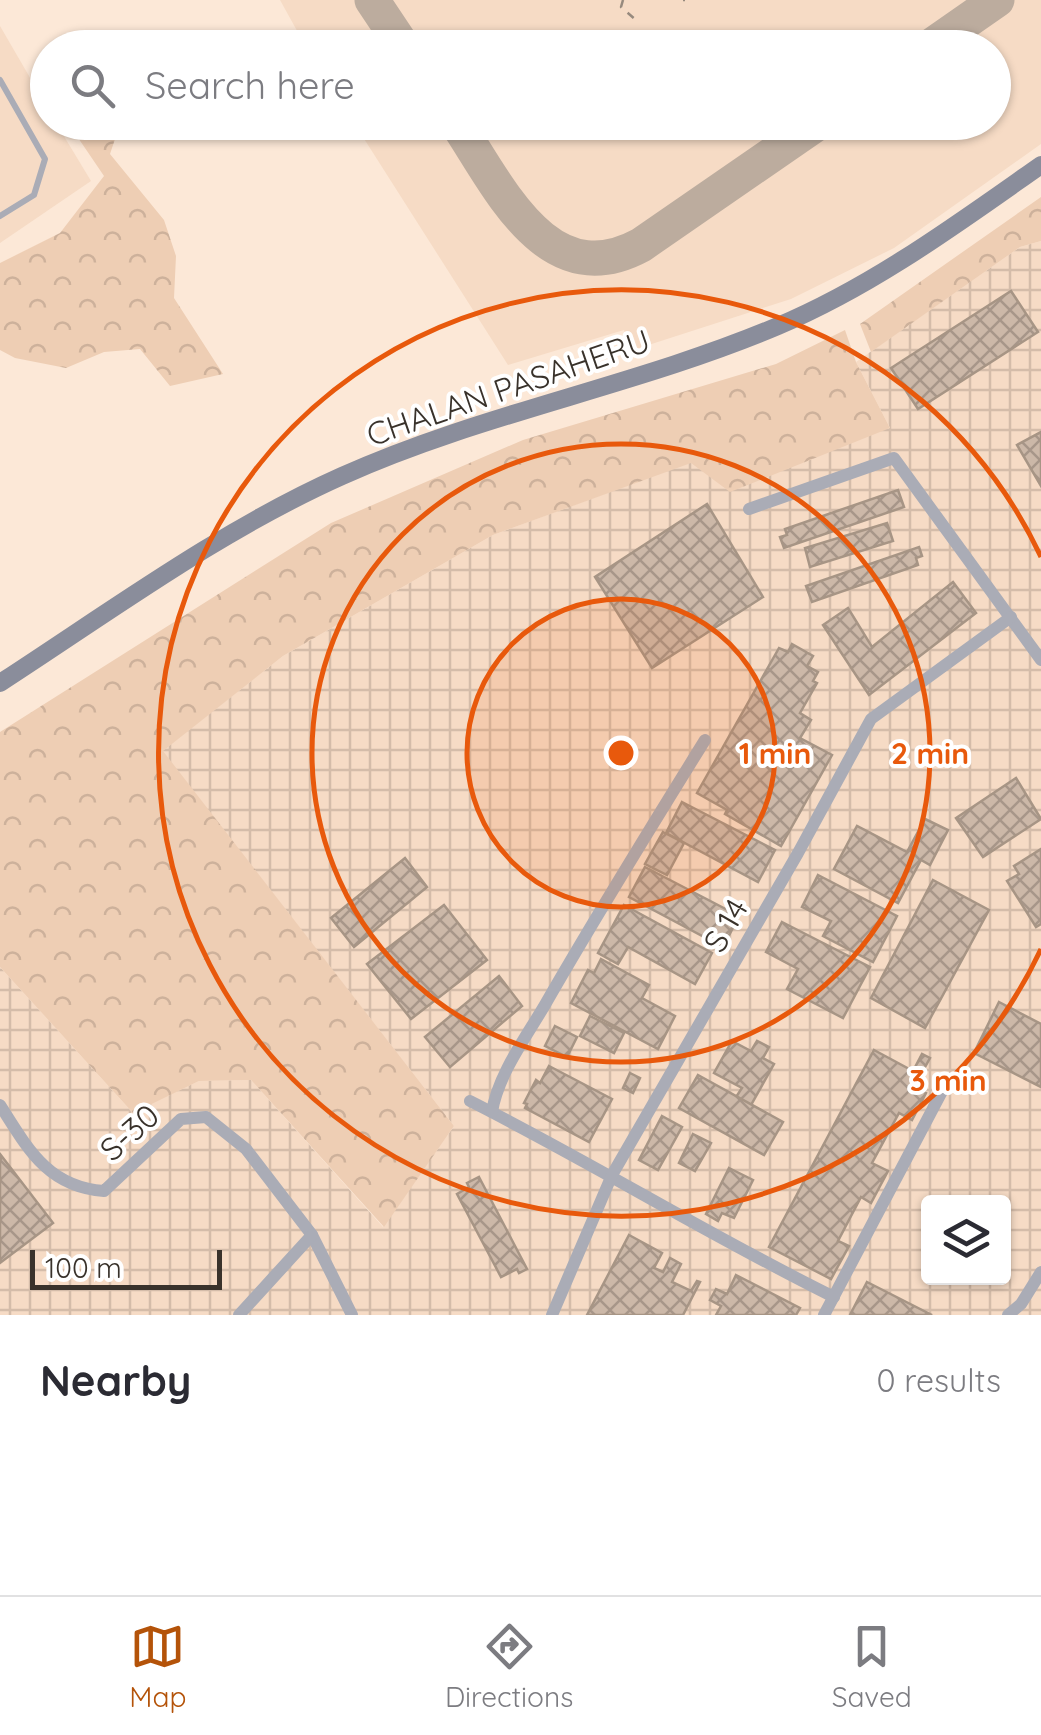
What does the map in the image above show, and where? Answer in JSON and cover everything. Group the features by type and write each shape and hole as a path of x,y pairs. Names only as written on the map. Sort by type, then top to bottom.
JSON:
{"main road":[{"name":"CHALAN PASAHERU","path":"0,683 235,532 307,492 450,434 776,327 878,275 1041,164"}],"street":[{"path":"749,509 894,458 1041,660"},
{"name":"S 14","path":"552,1315 612,1175 871,719 1011,617"},
{"path":"492,1112 516,1056 588,930 705,740"},
{"path":"824,1315 947,1082"},
{"path":"470,1101 612,1175 745,1253 834,1297"},
{"name":"S-30","path":"0,1105 34,1157 76,1189 104,1192 181,1120 206,1117 246,1148 312,1235 352,1315"},
{"path":"239,1315 312,1235"},
{"path":"1008,1315 1021,1304 1041,1272"}],"lane":[{"path":"0,80 30,135"},
{"path":"0,216 34,196 44,160 33,140"}],"path":[{"path":"623,0 621,7 636,20"}],"shaded area":[{"path":"280,0 1041,0 1041,144 894,248 791,299 633,350 624,330 508,365 365,140 1011,140 1011,30 297,30"},
{"path":"0,26 30,78 30,140 66,140 91,181 0,243"},
{"path":"1041,241 1041,1315 0,1315 0,967 132,1112 199,1081 251,1080 383,1227 454,1126 162,751 283,656 493,535 691,462 890,428 856,362 1020,247"}],"green space":[{"path":"80,140 115,140 110,154 164,220 176,256 174,298 223,374 170,386 140,349 104,352 66,368 15,358 0,350 0,263 60,233 104,176"},
{"path":"1041,197 1041,241 1020,247 871,352 860,324"},
{"path":"845,330 856,362 890,428 730,492 691,463 493,535 283,656 163,751 454,1126 384,1227 251,1080 199,1081 133,1113 0,967 0,732 331,523 523,440 776,364"}],"building":[{"path":"1011,291 1038,332 918,409 891,368"},
{"path":"1041,432 1041,486 1017,445"},
{"path":"898,490 904,507 784,548 780,537 787,535 785,529"},
{"path":"707,504 763,597 652,668 595,577"},
{"path":"887,523 893,541 810,567 805,548"},
{"path":"919,547 922,556 916,558 918,565 812,602 806,586"},
{"path":"953,582 976,613 869,695 823,625 848,608 872,647"},
{"path":"792,644 813,656 807,666 818,672 813,681 817,683 800,713 811,720 800,738 832,755 781,846 697,793 779,648 788,652"},
{"path":"1016,778 1041,819 983,857 956,818"},
{"path":"682,802 775,850 758,882 666,833"},
{"path":"925,819 948,830 930,865 921,860 898,903 834,869 857,826 907,852"},
{"path":"663,832 684,843 667,875 645,864"},
{"path":"1041,849 1041,924 1036,927 1007,881 1019,874 1014,866"},
{"path":"405,858 427,887 354,947 331,918"},
{"path":"645,867 739,916 723,947 629,897"},
{"path":"818,875 897,916 873,962 823,936 831,921 802,907"},
{"path":"933,880 989,910 925,1028 871,998"},
{"path":"444,905 487,960 411,1019 367,964"},
{"path":"624,905 712,953 695,984 628,947 618,964 598,953"},
{"path":"782,922 870,967 843,1018 787,989 798,969 766,952"},
{"path":"601,959 649,985 642,998 675,1016 658,1049 571,1003 588,970 594,973"},
{"path":"499,976 522,1006 450,1067 425,1037"},
{"path":"999,1002 1041,1024 1041,1087 974,1053"},
{"path":"590,1016 624,1033 614,1053 580,1036"},
{"path":"555,1026 577,1037 567,1057 545,1046"},
{"path":"732,1041 751,1051 757,1041 769,1047 763,1058 774,1064 751,1105 736,1097 742,1088 714,1073"},
{"path":"874,1050 913,1071 922,1054 930,1058 914,1087 926,1093 912,1120 899,1113 872,1163 888,1171 871,1203 861,1197 838,1241 849,1246 831,1279 769,1247"},
{"path":"549,1066 612,1099 589,1142 525,1108 536,1080 540,1083"},
{"path":"630,1073 640,1078 633,1093 623,1088"},
{"path":"698,1075 783,1122 764,1155 679,1108"},
{"path":"662,1116 682,1127 658,1170 639,1160"},
{"path":"693,1134 711,1143 695,1171 679,1163"},
{"path":"0,1154 53,1223 0,1263"},
{"path":"729,1168 753,1180 734,1218 722,1213 718,1221 706,1214"},
{"path":"479,1177 527,1269 519,1273 517,1269 501,1277 457,1194"},
{"path":"629,1235 662,1253 654,1268 663,1272 670,1258 681,1264 672,1282 691,1291 700,1282 683,1315 587,1315"},
{"path":"736,1275 800,1308 796,1315 716,1315 721,1306 710,1300 716,1289 727,1294"},
{"path":"867,1282 932,1315 850,1315"}],"taxiway":[{"path":"372,0 392,30"},
{"path":"954,30 997,0"},
{"path":"468,140 529,227 552,245 578,256 608,257 641,245 793,140"}]}
